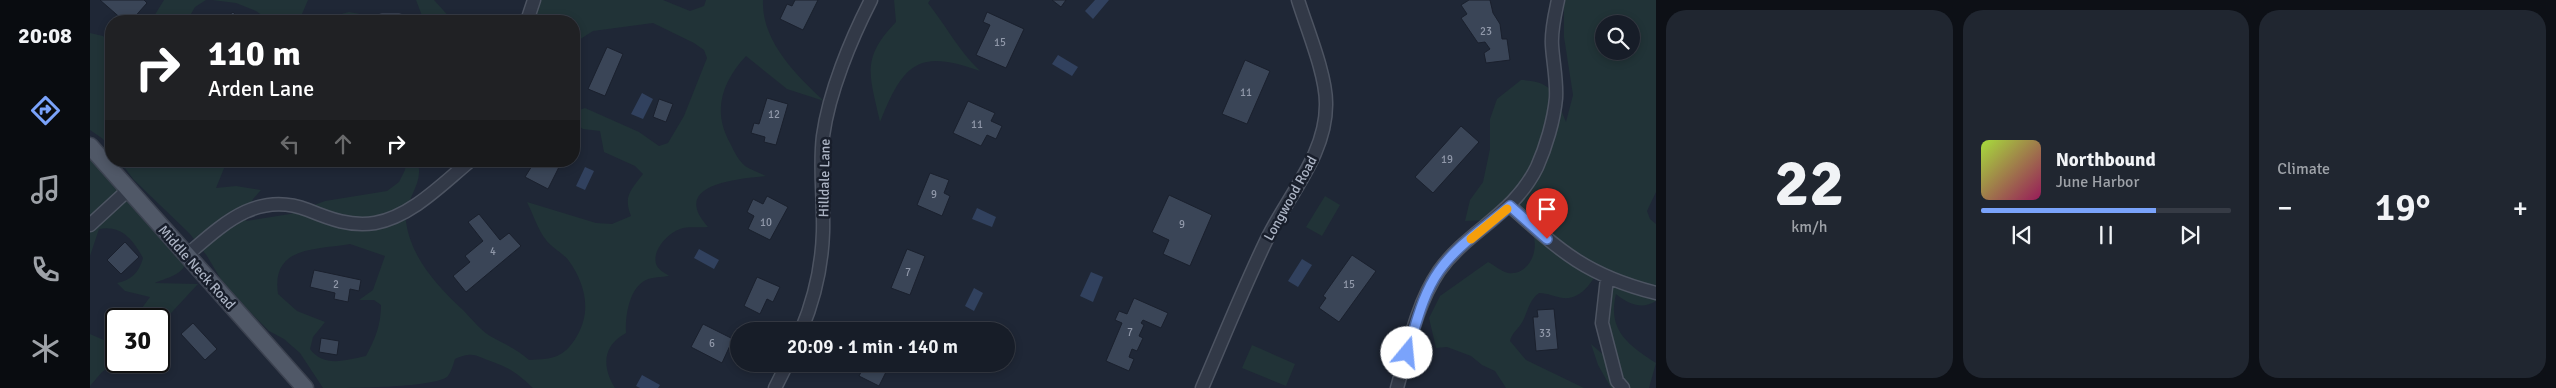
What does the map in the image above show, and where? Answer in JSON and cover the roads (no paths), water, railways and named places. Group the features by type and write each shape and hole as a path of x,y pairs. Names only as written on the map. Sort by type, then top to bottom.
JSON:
{"main road":[{"name":"Middle Neck Road","path":"90,146 105,163"},
{"name":"Middle Neck Road","path":"108,167 305,388"}],"street":[{"path":"529,15 534,0"},
{"name":"Hilldale Lane","path":"804,322 812,302 820,266 823,231 820,178 823,136 830,106 860,21 871,0"},
{"name":"Longwood Road","path":"1202,388 1266,241 1308,168 1318,148 1324,126 1326,102 1323,82 1298,0"},
{"path":"1396,388 1422,305 1440,270 1465,244 1510,206 1526,188 1534,173 1549,130 1556,100 1552,43 1558,0"},
{"path":"186,255 229,219 263,206 293,206 336,221 356,224 389,219 410,208 462,167"},
{"path":"90,225 128,190"},
{"path":"1510,206 1572,259 1607,278 1656,293"},
{"path":"1607,278 1602,323 1617,381 1623,388"},
{"path":"775,388 783,372"}],"water":[{"path":"1095,0 1109,0 1093,19 1085,11"},
{"path":"1058,55 1078,67 1072,76 1052,64"},
{"path":"642,93 653,99 643,119 631,114"},
{"path":"585,167 594,171 585,190 576,186"},
{"path":"977,208 996,217 992,227 972,219"},
{"path":"699,249 719,260 714,269 694,258"},
{"path":"1302,259 1312,265 1298,287 1288,281"},
{"path":"1091,272 1103,277 1093,302 1080,296"},
{"path":"974,288 983,293 974,311 965,306"},
{"path":"642,375 660,385 658,388 640,388 636,386"}]}
